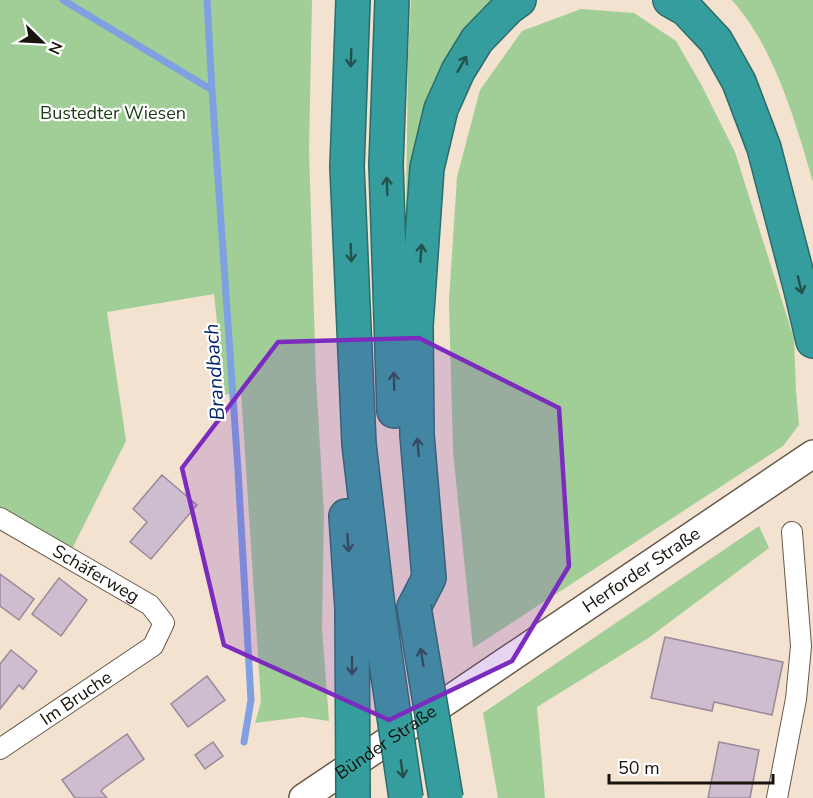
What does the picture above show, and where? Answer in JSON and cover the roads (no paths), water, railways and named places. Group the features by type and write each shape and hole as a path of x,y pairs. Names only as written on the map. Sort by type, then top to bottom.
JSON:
{"highway":[{"path":"353,0 347,167 365,607 353,798"},
{"path":"392,0 386,165 395,426 414,607 446,798"},
{"path":"414,607 429,578 417,435 416,326 427,168 441,109 458,71 477,40 519,0"},
{"path":"670,0 686,9 716,41 739,82 764,148 813,341"},
{"path":"697,0 732,42 754,77 777,140 813,261"},
{"path":"365,607 406,798"}],"main road":[{"name":"Herforder Straße","path":"469,686 813,454"},
{"name":"Bünder Straße","path":"303,798 469,686"}],"street":[{"name":"Schäferweg","path":"0,518 150,605 164,623 153,646"},
{"path":"777,798 805,700 792,532"},
{"name":"Im Bruche","path":"0,749 153,646"}],"waterway":[{"path":"63,0 212,90"},
{"name":"Brandbach","path":"207,0 251,700 244,742"}],"park label":[{"name":"Bustedter Wiesen","path":"113,113"}]}
